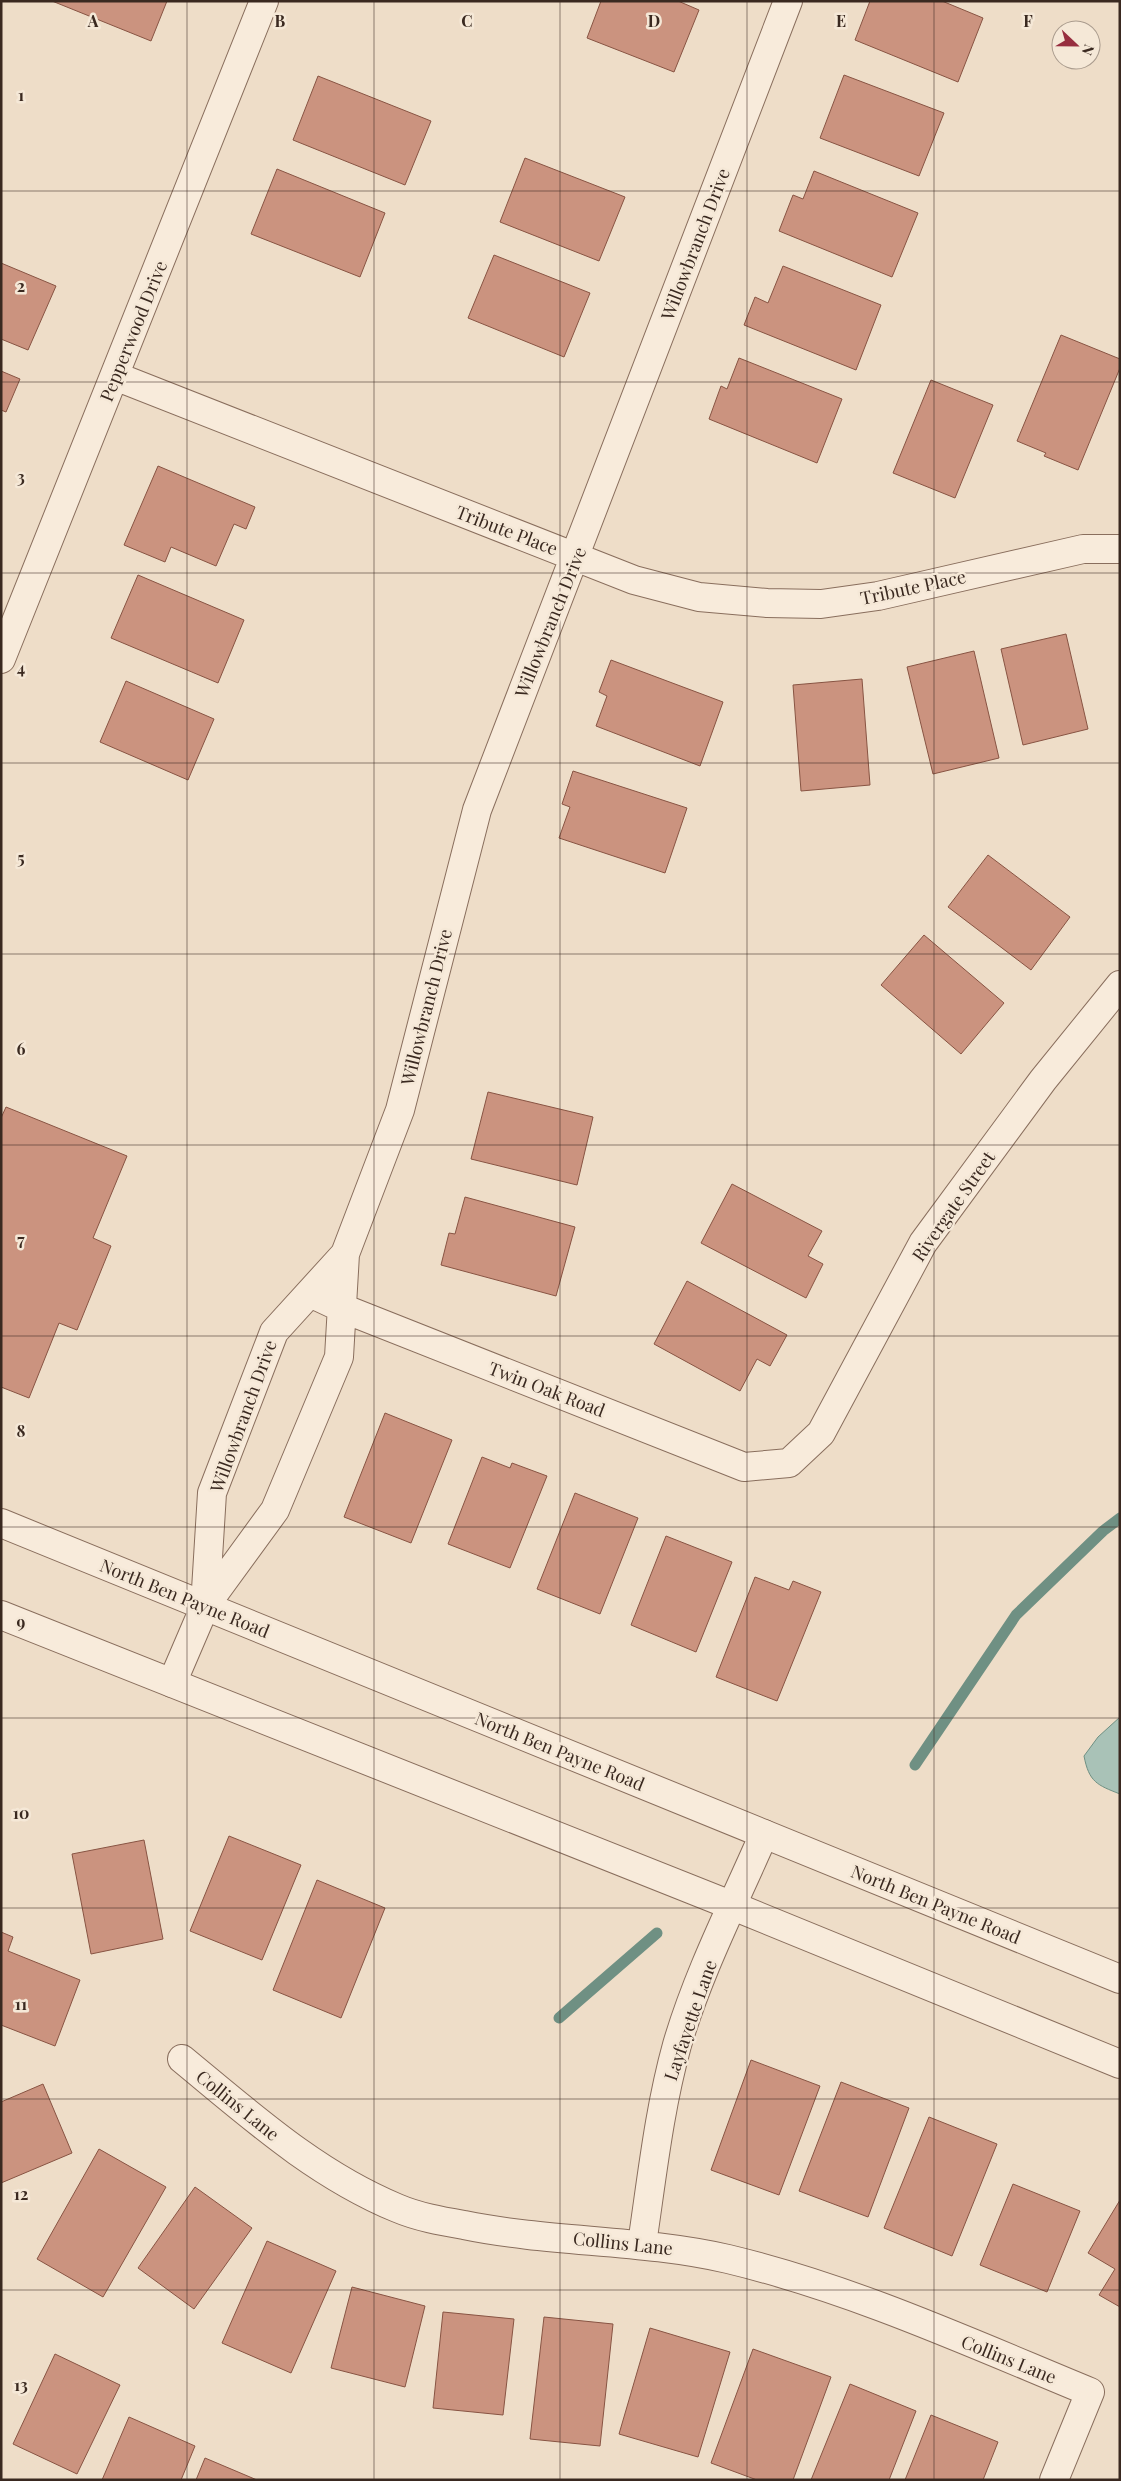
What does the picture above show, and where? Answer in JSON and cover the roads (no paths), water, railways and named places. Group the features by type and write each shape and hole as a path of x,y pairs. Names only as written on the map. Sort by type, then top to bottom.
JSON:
{"street":[{"name":"Pepperwood Drive","path":"1,659 264,1"},
{"name":"Willowbranch Drive","path":"172,1683 205,1606 275,1510 339,1357 345,1254 400,1110 477,810 576,557 788,1"},
{"name":"Tribute Place","path":"115,376 634,580 699,596 767,603 821,604 878,596 1083,549 1120,549"},
{"name":"Rivergate Street","path":"789,1463 821,1433 923,1243 1043,1080 1120,985"},
{"name":"Willowbranch Drive","path":"205,1606 212,1492 274,1332 345,1254"},
{"name":"Twin Oak Road","path":"310,1293 342,1308 744,1467 789,1463"},
{"name":"North Ben Payne Road","path":"1,1523 1120,1978"},
{"path":"1,1615 733,1906 1120,2064"},
{"name":"Layfayette Lane","path":"642,2244 665,2092 675,2054 693,2000 764,1834"},
{"name":"Collins Lane","path":"182,2060 300,2155 333,2176 398,2209 437,2220 508,2233 642,2244 686,2250 728,2259 820,2285 907,2316 1090,2392 1054,2480"}],"waterway":[{"path":"915,1765 1016,1615 1103,1531 1120,1518"},
{"path":"559,2018 657,1933"}]}
